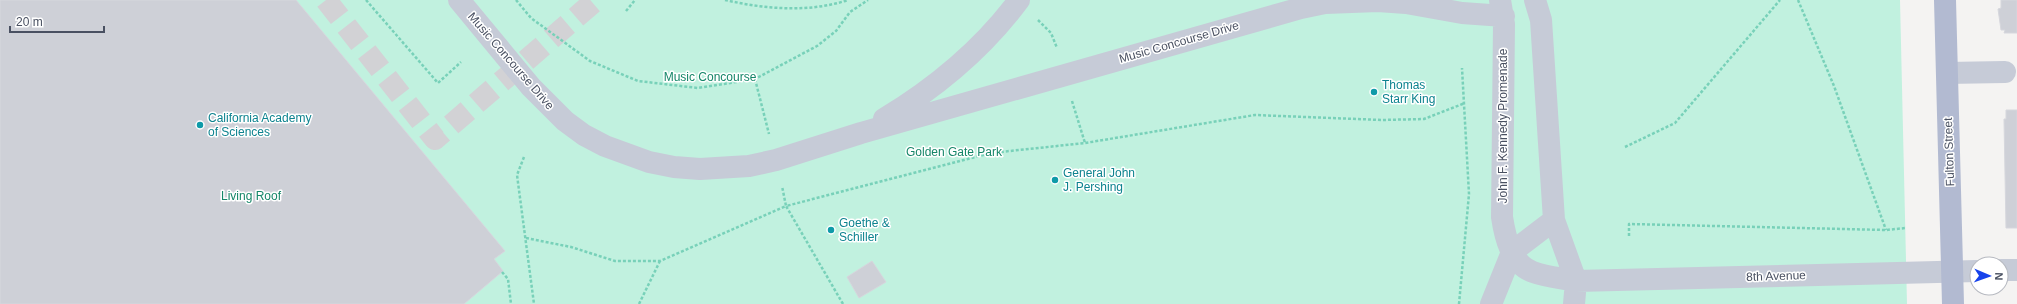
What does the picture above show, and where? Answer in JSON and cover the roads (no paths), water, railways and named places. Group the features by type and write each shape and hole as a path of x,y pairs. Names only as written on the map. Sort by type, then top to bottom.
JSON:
{"main road":[{"name":"Fulton Street","path":"1945,0 1953,304"}],"street":[{"name":"Music Concourse Drive","path":"459,0 531,87 565,121 584,135 627,155 674,167 700,169 750,166 776,160 861,133 1272,15 1325,3 1378,1 1406,3 1462,13 1506,5"},
{"path":"1535,0 1541,20 1554,220 1576,281 1574,304"},
{"name":"John F. Kennedy Promenade","path":"1506,5 1502,217 1505,237 1512,252 1523,266 1532,272 1576,281"},
{"name":"Music Concourse Drive","path":"861,133 928,91 953,72 1000,25 1026,7"},
{"path":"1947,73 2005,72"},
{"path":"1491,304 1512,252 1554,220"},
{"name":"8th Avenue","path":"1576,281 1969,271"}],"tunnel":[{"path":"326,0 435,139 596,0"}],"place":[{"name":"Thomas Starr King","path":"1374,92"},
{"name":"California Academy of Sciences","path":"200,125"},
{"name":"General John J. Pershing","path":"1055,180"},
{"name":"Goethe & Schiller","path":"831,230"}],"park label":[{"name":"Music Concourse","path":"710,77"},
{"name":"Golden Gate Park","path":"954,152"},
{"name":"Living Roof","path":"251,196"}]}
